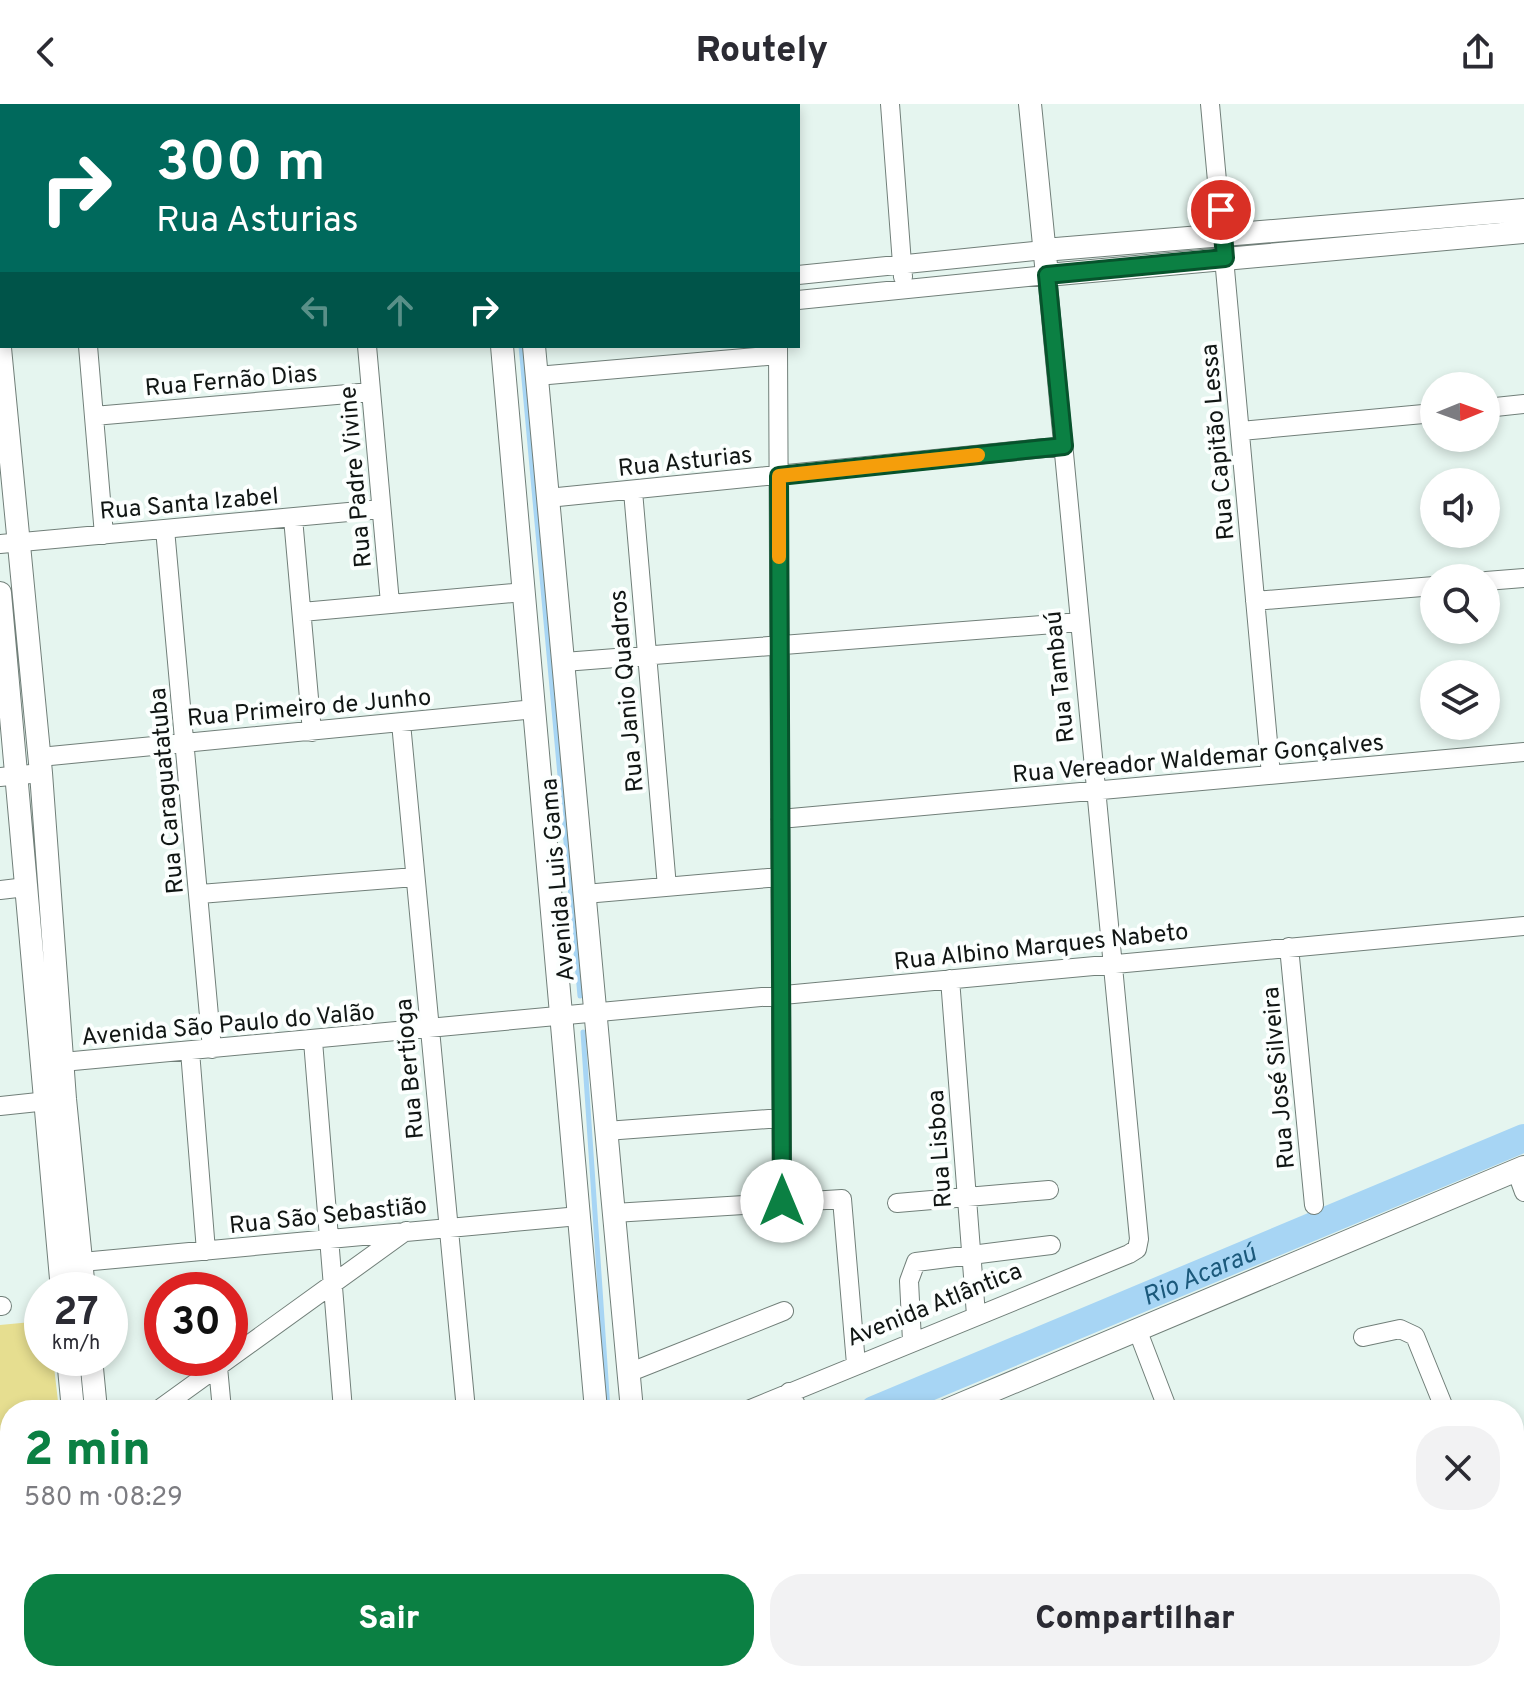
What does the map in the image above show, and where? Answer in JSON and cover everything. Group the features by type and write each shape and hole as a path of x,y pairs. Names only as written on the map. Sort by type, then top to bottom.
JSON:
{"street":[{"path":"890,104 904,288"},
{"name":"Rua Tambaú","path":"1030,104 1114,963 1138,1246"},
{"name":"Rua Capitão Lessa","path":"1210,104 1271,775"},
{"path":"800,300 1047,275 1224,247 1524,210"},
{"path":"800,275 1044,250 1224,247 1524,232"},
{"path":"0,348 9,544 41,765 61,1272"},
{"path":"88,348 104,535"},
{"name":"Rua Padre Vivine","path":"367,348 390,603"},
{"name":"Avenida Luis Gama","path":"502,348 595,1400"},
{"name":"Avenida Luis Gama","path":"534,348 631,1400"},
{"path":"537,376 673,355 778,350 782,1201"},
{"name":"Rua Fernão Dias","path":"94,416 371,392"},
{"path":"1500,407 1524,404"},
{"path":"1241,431 1420,414"},
{"name":"Rua Asturias","path":"548,498 1064,446"},
{"name":"Rua Janio Quadros","path":"633,491 667,887"},
{"name":"Rua Santa Izabel","path":"9,544 381,509"},
{"path":"293,518 312,732"},
{"name":"Rua Caraguatatuba","path":"165,529 212,1049"},
{"path":"1500,580 1524,578"},
{"path":"1255,601 1420,587"},
{"path":"302,612 524,592"},
{"path":"0,593 8,776 52,1063"},
{"path":"564,662 1080,622"},
{"name":"Rua Primeiro de Junho","path":"8,776 41,765 185,743 535,709"},
{"name":"Rua Bertioga","path":"401,723 465,1400"},
{"name":"Rua Vereador Waldemar Gonçalves","path":"780,819 1097,793 1524,752"},
{"path":"200,894 415,877"},
{"path":"585,894 780,877"},
{"path":"0,890 26,887"},
{"name":"Rua Albino Marques Nabeto","path":"563,1018 1524,926"},
{"name":"Rua José Silveira","path":"1289,947 1314,1205"},
{"name":"Rua Lisboa","path":"950,979 976,1315"},
{"name":"Avenida São Paulo do Valão","path":"52,1063 563,1018"},
{"path":"313,1041 342,1400"},
{"path":"190,1051 206,1251"},
{"path":"0,1106 54,1100"},
{"path":"54,1100 83,1272"},
{"path":"606,1131 781,1118"},
{"path":"984,1400 1137,1329 1520,1169 1524,1192"},
{"path":"897,1203 1049,1190"},
{"path":"614,1213 842,1199 856,1364"},
{"name":"Rua São Sebastião","path":"82,1262 579,1216"},
{"path":"248,1345 407,1230"},
{"path":"912,1341 909,1281 913,1266 971,1253 1051,1245"},
{"name":"Avenida Atlântica","path":"800,1400 856,1364 1129,1254 1138,1246"},
{"path":"628,1373 784,1311"},
{"path":"1137,1329 1164,1400"},
{"path":"1363,1337 1400,1329 1415,1336 1441,1400"},
{"path":"70,1376 72,1400"},
{"path":"93,1376 95,1400"},
{"path":"172,1400 205,1376"},
{"path":"219,1376 221,1400"}],"shaded area":[{"path":"24,1323 24,1376 55,1376 58,1400 0,1400 0,1325"}],"waterway":[{"path":"521,348 580,996"},
{"path":"583,1032 607,1400"},
{"name":"Rio Acaraú","path":"898,1400 1524,1138"}],"slow traffic":[{"path":"779,557 779,476 978,455"}],"route":[{"path":"782,1201 779,476 1064,446 1047,275 1225,258 1221,210"}]}
